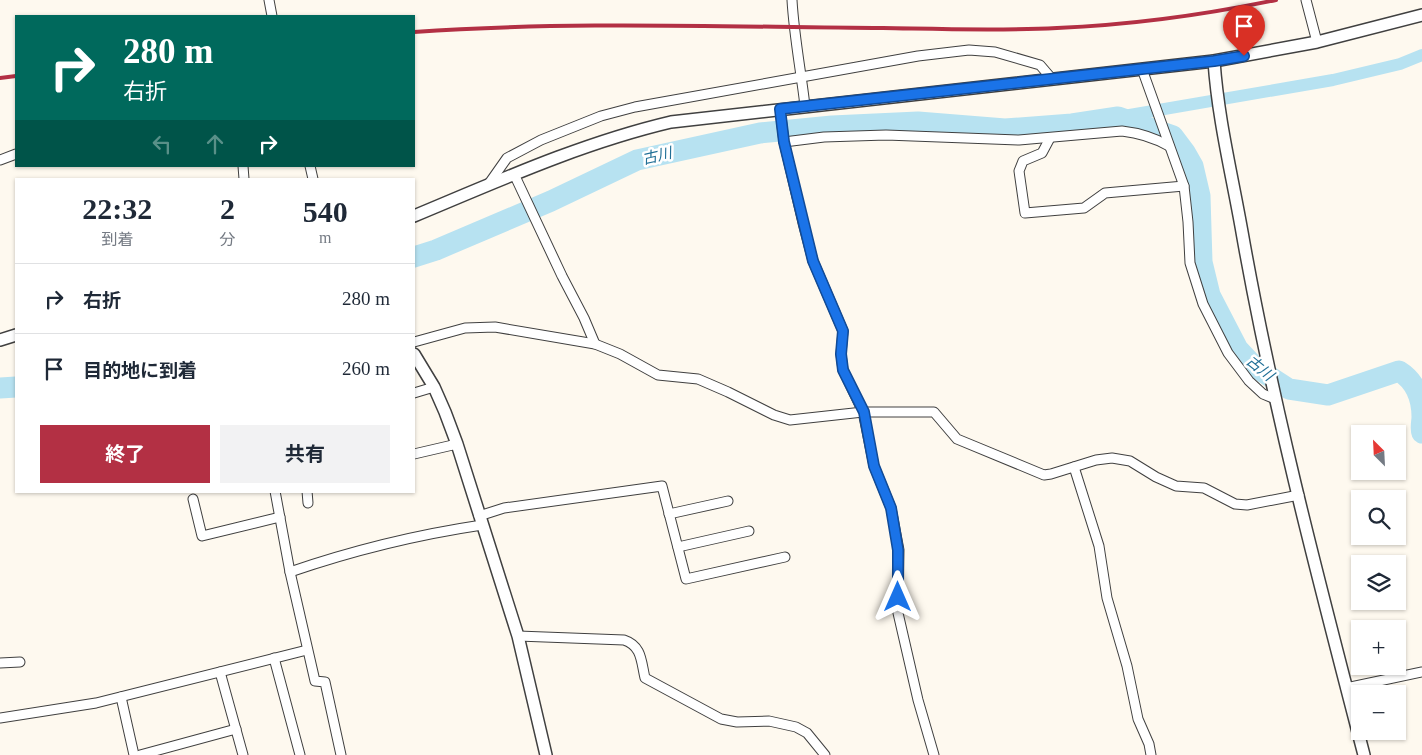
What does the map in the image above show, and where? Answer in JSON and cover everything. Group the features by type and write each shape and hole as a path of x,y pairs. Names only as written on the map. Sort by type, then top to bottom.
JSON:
{"street":[{"path":"269,0 272,15"},
{"path":"792,0 793,28 805,106"},
{"path":"1306,0 1317,42"},
{"path":"415,216 596,142 634,130 671,122 781,115 805,106 1214,61 1317,42 1422,15"},
{"path":"488,185 507,158 541,140 601,116 635,107 918,56 969,50 995,52 1040,65 1052,79"},
{"path":"1214,61 1219,112 1252,290 1275,396 1364,755"},
{"path":"1142,69 1184,186 1190,263 1203,304 1228,353 1249,381 1263,394 1275,396"},
{"path":"781,115 784,140 813,261 843,331 841,354 843,370 864,412 874,466 891,508 898,550 898,613 918,700 934,755"},
{"path":"784,140 886,135 1019,140 1122,131 1139,132 1168,144"},
{"path":"1050,138 1042,153 1023,161 1019,171 1025,213 1084,208 1104,193 1184,186"},
{"path":"0,160 15,154"},
{"path":"514,174 595,344"},
{"path":"415,342 464,328 495,327 595,344 620,354 658,375 698,379 774,415 790,420 864,412 934,412 956,439 1044,474 1051,474 1096,460 1112,458 1130,462 1176,486 1204,488 1236,504 1247,506 1299,495"},
{"path":"0,340 15,336"},
{"path":"417,366 434,387 457,444 518,636 546,755"},
{"path":"415,393 434,387"},
{"path":"415,454 457,444"},
{"path":"1074,467 1099,546 1107,598 1127,666 1138,719 1149,744 1151,755"},
{"path":"290,572 378,545 481,520 504,508 662,486 686,579 785,557"},
{"path":"275,493 307,650 315,681 324,682 341,755"},
{"path":"307,493 308,503"},
{"path":"193,499 202,536 280,517"},
{"path":"669,514 728,501"},
{"path":"678,547 749,531"},
{"path":"518,636 624,640 633,643 638,650 645,678 721,718 737,722 769,721 796,727 808,732 825,755"},
{"path":"0,718 96,703 307,650"},
{"path":"274,658 300,755"},
{"path":"0,663 20,662"},
{"path":"220,672 243,755"},
{"path":"1346,688 1422,672"},
{"path":"120,697 134,755"},
{"path":"140,755 236,730"}],"waterway":[{"path":"1118,117 1333,80 1400,64 1422,55"},
{"path":"415,257 436,250 551,201 637,160 760,133 832,126 918,122 1005,129 1072,124 1118,117 1173,136 1193,166 1200,196 1202,262 1210,295 1238,349 1255,367 1289,389 1328,395 1399,371 1413,385 1419,397 1422,410 1422,433"},
{"name":"古川","path":"0,388 15,387"}],"railway":[{"path":"415,32 590,26 1035,29 1084,27 1167,18 1276,0"},
{"path":"0,78 15,76"}],"route":[{"path":"898,597 898,550 891,508 874,466 864,412 843,370 841,354 843,331 813,261 784,142 780,109 1214,61 1244,56"}]}
